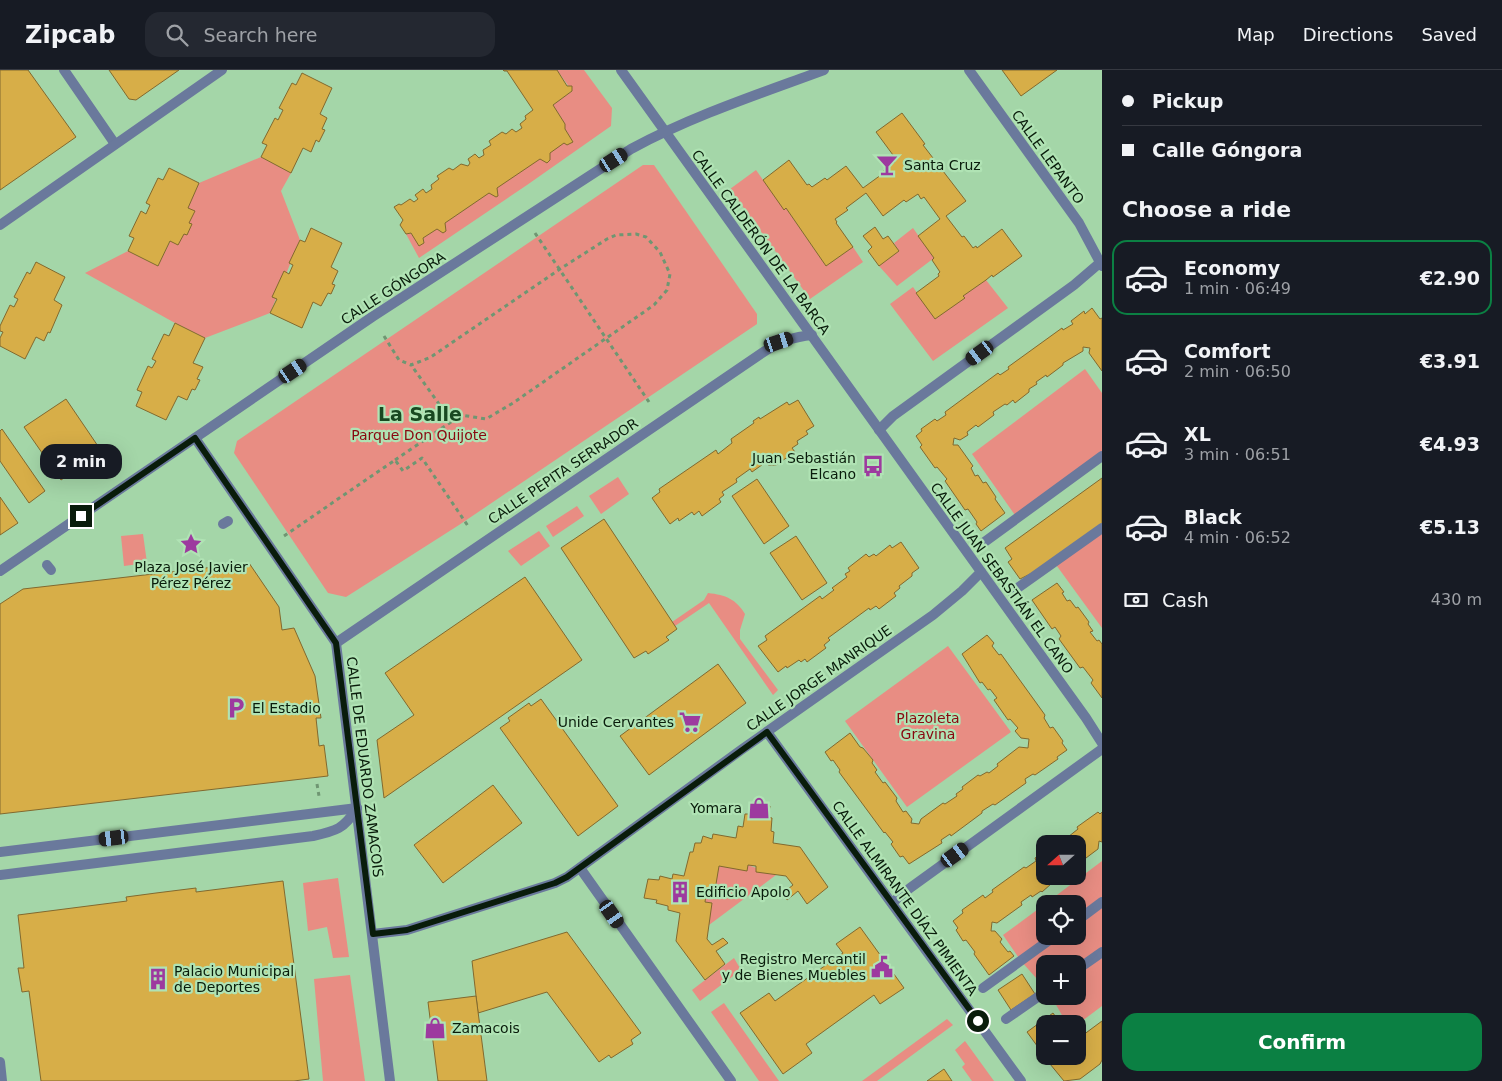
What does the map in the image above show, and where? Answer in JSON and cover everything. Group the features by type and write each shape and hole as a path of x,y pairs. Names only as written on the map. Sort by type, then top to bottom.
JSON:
{"street":[{"path":"64,70 115,144"},
{"path":"0,225 222,70"},
{"name":"CALLE CALDERÓN DE LA BARCA","path":"621,70 879,430"},
{"name":"CALLE GÓNGORA","path":"0,571 372,317 630,149 664,130 824,70"},
{"name":"CALLE LEPANTO","path":"969,70 1079,223 1101,263"},
{"path":"879,430 893,416 1074,286 1101,263"},
{"name":"CALLE PEPITA SERRADOR","path":"336,643 765,351 779,342 796,336 812,335"},
{"name":"CALLE JUAN SEBASTIÁN EL CANO","path":"879,430 1102,743"},
{"name":"CALLE DE EDUARDO ZAMACOIS","path":"195,438 336,643 390,1081"},
{"path":"979,546 1102,456"},
{"path":"1012,592 1102,528"},
{"name":"CALLE JORGE MANRIQUE","path":"373,934 398,932 416,927 555,883 580,868 767,732 933,615 981,572"},
{"name":"CALLE ALMIRANTE DÍAZ PIMIENTA","path":"767,732 1021,1081"},
{"path":"892,903 1102,749"},
{"path":"0,852 357,808"},
{"path":"0,875 313,836 337,830 344,826 357,808"},
{"path":"580,868 731,1081"},
{"path":"1086,914 1102,902"},
{"path":"984,988 1043,945"},
{"path":"1086,963 1102,952"},
{"path":"1006,1020 1036,998"},
{"path":"0,1062 2,1081"}],"path":[{"path":"535,233 649,402"},
{"path":"384,336 399,360 411,365 440,404 461,415 486,419 513,403 654,305 667,290 670,274 660,252 646,237 626,234 607,239 430,357 411,365"},
{"path":"284,536 461,415"},
{"path":"395,460 403,471 422,458 468,526"}],"green space":[{"path":"557,70 584,70 612,108 611,126 419,258 406,234 411,233 419,245 424,243 423,238 570,137 565,129 565,124 553,105 572,91"},
{"path":"261,157 291,173 281,191 300,240 270,313 205,338 85,273 128,251 158,266 199,183"},
{"name":"Parque Don Quijote","path":"643,165 654,165 757,314 757,324 459,525 346,597 328,593 234,453 237,441"},
{"path":"756,170 784,209 786,208 826,266 853,247 863,262 810,299 730,189"},
{"path":"913,228 934,258 897,286 879,266 899,251 894,243"},
{"path":"986,280 1008,308 933,361 890,304 913,287 935,319"},
{"path":"1085,369 1102,393 1102,456 1017,518 972,454"},
{"path":"618,477 629,494 601,514 589,496"},
{"path":"577,506 584,516 553,537 546,526"},
{"path":"1102,528 1102,628 1054,562"},
{"path":"539,531 550,546 521,566 508,551"},
{"path":"143,534 147,563 124,566 121,536"},
{"path":"708,593 720,595 734,601 745,614 740,630 740,639 778,690 773,695 709,603 675,626 672,622 704,600"},
{"name":"Plazoleta Gravina","path":"948,646 1011,732 907,807 845,721"},
{"path":"1102,861 1102,1006 1086,1018 1086,1015 1062,1015 1056,1005 1086,1005 1086,955 1036,955 1036,978 1021,961 1003,935 1036,910 1036,945 1086,945 1086,895 1057,895 1070,885 1086,885 1086,873"},
{"path":"748,865 776,875 709,925 705,902 706,895 719,866"},
{"path":"338,878 349,957 333,958 327,927 308,931 303,883"},
{"path":"734,958 741,970 700,1001 692,990"},
{"path":"350,975 365,1081 323,1081 314,979"},
{"path":"724,1003 779,1081 759,1081 711,1012"},
{"path":"947,1019 953,1025 877,1081 862,1081"},
{"path":"965,1041 994,1081 972,1081 962,1067 965,1064 955,1050"}],"building":[{"path":"0,70 28,70 76,137 0,190"},
{"path":"109,70 179,70 136,100 129,99"},
{"path":"503,70 557,70 567,86 572,86 572,91 553,105 565,124 565,129 573,142 567,145 564,143 550,153 550,160 547,163 540,159 497,188 498,196 496,197 489,193 445,223 446,231 443,233 437,229 423,238 424,243 419,246 411,233 406,234 400,225 403,220 394,207 410,199 414,202 418,199 415,195 423,189 426,193 432,189 431,185 439,179 437,176 449,168 453,170 461,164 468,166 470,163 468,159 475,154 479,158 484,155 483,150 491,145 489,141 502,132 506,134 512,129 516,132 522,128 520,124 526,119 525,116 533,110 507,71"},
{"path":"1002,70 1057,70 1021,96"},
{"path":"302,73 332,88 320,114 327,118 322,129 325,130 319,142 316,140 311,152 303,148 291,173 261,157 267,145 262,143 275,118 278,120 283,110 279,108 292,83 296,85"},
{"path":"902,113 925,144 923,145 966,201 946,216 962,237 964,236 973,248 976,246 977,248 1002,229 1022,256 963,296 965,298 935,319 916,293 939,276 940,272 932,260 934,258 918,236 940,219 924,197 921,199 918,194 906,202 904,200 883,216 866,193 835,219 853,247 826,266 786,208 784,210 763,180 789,160 807,185 809,184 812,187 825,178 827,180 846,166 863,188 895,162 891,157 893,155 876,132"},
{"path":"169,168 199,183 188,208 195,211 189,223 192,224 187,235 184,234 178,245 170,241 158,266 128,251 134,238 129,236 141,211 146,214 150,205 146,203 158,178 163,180"},
{"path":"875,227 883,239 888,236 899,251 879,266 868,251 872,247 863,236"},
{"path":"311,228 342,243 331,267 338,271 332,284 335,285 331,294 328,293 321,306 313,302 302,328 270,313 277,299 272,297 284,271 289,274 293,265 289,263 300,240 305,242"},
{"path":"36,262 65,277 54,300 62,305 50,333 48,332 44,341 36,337 25,359 0,346 0,338 3,332 0,331 0,326 10,305 14,307 18,299 14,297 27,272 30,274"},
{"path":"1092,308 1100,319 1102,318 1102,371 1089,353 1090,348 1083,347 1083,351 1063,363 1063,365 1047,377 1046,375 1036,382 1037,384 1029,389 1029,392 1015,403 1013,400 993,412 994,415 978,427 976,425 967,432 968,435 960,440 954,438 953,445 958,445 973,466 971,468 975,476 978,475 983,483 986,482 1005,513 981,531 968,509 965,510 945,481 947,479 937,467 935,468 920,447 922,445 916,436 922,431 921,429 935,419 937,421 946,415 945,412 998,373 1000,375 1009,369 1008,367 1062,328 1063,330 1073,324 1071,321 1084,311 1085,314"},
{"path":"175,323 205,338 193,363 203,367 197,379 200,380 195,390 192,389 187,400 178,396 166,420 136,406 142,392 137,390 148,366 152,368 156,361 152,359 164,334 169,336"},
{"path":"66,399 102,452 61,480 24,427"},
{"path":"798,400 814,426 806,431 808,434 797,441 798,444 792,448 795,452 776,465 768,465 766,462 752,472 750,469 736,479 737,482 722,492 724,495 719,499 721,502 702,516 699,511 694,515 692,512 679,521 678,518 670,524 652,498 660,492 659,489 716,450 718,454 732,443 731,439 754,423 753,421 759,417 760,419 787,402 789,405"},
{"path":"2,429 45,491 29,503 0,461 0,431"},
{"path":"1102,478 1102,528 1054,562 1020,579 1008,562 1012,559 1005,548"},
{"path":"757,479 789,526 764,544 732,496"},
{"path":"0,497 18,523 0,535"},
{"path":"604,519 677,629 666,637 669,640 648,654 646,651 634,658 561,548"},
{"path":"796,536 827,583 802,600 770,553"},
{"path":"901,542 919,568 899,586 900,588 894,593 896,596 879,609 876,606 870,610 869,608 828,638 830,640 824,645 826,648 807,662 805,659 801,662 799,660 778,672 758,646 767,640 765,636 820,596 822,599 834,590 832,588 847,577 845,574 850,571 848,568 866,554 869,557 874,554 876,556 890,545 892,548"},
{"path":"249,563 279,607 282,630 294,628 315,676 321,718 316,718 319,746 324,745 328,776 0,814 0,604 23,589"},
{"path":"525,577 582,660 384,798 377,740 414,715 385,673"},
{"path":"1057,583 1064,592 1062,593 1067,601 1070,600 1076,608 1078,607 1089,622 1088,624 1093,631 1090,632 1102,644 1102,698 1091,683 1093,680 1083,667 1080,668 1059,639 1061,636 1055,627 1052,629 1032,600"},
{"path":"987,635 994,643 992,646 999,655 1001,654 1045,715 1044,718 1050,728 1053,727 1067,750 1057,757 1058,759 1035,775 1033,774 1025,779 1026,783 995,805 993,804 982,811 982,813 951,836 950,834 941,840 942,843 909,864 903,856 900,857 891,844 893,842 884,833 839,772 840,770 833,760 831,761 825,752 850,733 873,760 872,763 877,770 875,772 897,798 896,801 903,812 906,811 912,819 911,823 919,824 921,819 943,803 945,804 957,796 956,794 963,789 962,787 978,775 989,773 998,766 997,764 1019,747 1028,748 1029,739 1021,738 1015,731 1018,728 1010,719 1008,720 994,700 997,698 990,689 988,690 982,682 980,683 962,654"},
{"path":"718,664 746,703 649,775 620,736"},
{"path":"541,699 618,806 578,836 500,728 510,721 508,718 529,703 531,706"},
{"path":"493,785 522,823 443,883 414,845"},
{"name":"Edificio Apolo","path":"751,803 770,806 768,817 772,818 771,831 774,832 773,843 800,847 828,887 807,904 798,891 787,900 783,893 793,885 786,876 756,872 756,866 748,865 747,871 719,866 714,896 706,895 705,902 712,903 707,939 712,945 723,938 728,943 716,951 725,964 705,980 676,941 680,913 668,910 668,906 656,903 657,900 644,898 648,879 659,880 660,876 672,879 673,874 684,876 690,852 693,852 695,843 701,843 703,836 712,839 713,834 736,838 738,826 743,827 745,814 750,814"},
{"path":"1098,812 1100,814 1102,812 1102,842 1099,841 1098,849 1086,858 1086,835 1070,835 1078,829 1077,827"},
{"path":"1036,861 1036,885 1050,885 1042,892 1032,897 1031,895 1021,902 1022,905 997,923 992,922 991,931 995,931 1002,939 1000,942 1014,956 989,975 966,940 963,941 953,921 963,913 962,910 983,895 985,898 993,892 992,890 1024,867 1026,868"},
{"name":"Palacio Municipal de Deportes","path":"283,881 309,1079 294,1081 41,1081 29,991 22,992 18,968 24,968 18,915 127,901 126,897 156,893 196,888 196,892"},
{"path":"860,927 904,988 880,1004 874,995 806,1044 812,1053 783,1074 740,1013 769,993 775,1001 843,953 836,944"},
{"path":"567,932 641,1033 631,1040 633,1044 611,1058 609,1055 599,1062 547,992 478,1013 472,961"},
{"path":"1022,974 1035,994 1011,1010 998,990"},
{"path":"476,996 487,1081 438,1081 428,1002"},
{"path":"1102,1021 1102,1060 1100,1064 1080,1079 1064,1081 1051,1065 1086,1065 1086,1033"},
{"path":"1036,1025 1036,1044 1027,1032"},
{"path":"944,1069 952,1081 927,1081"}],"place":[{"name":"Santa Cruz","path":"887,165"},
{"name":"Juan Sebastián Elcano","path":"873,466"},
{"name":"Plaza José Javier Pérez Pérez","path":"191,544"},
{"name":"El Estadio","path":"236,708"},
{"name":"Unide Cervantes","path":"690,722"},
{"name":"Yomara","path":"759,808"},
{"name":"Edificio Apolo","path":"680,892"},
{"name":"Registro Mercantil y de Bienes Muebles","path":"882,967"},
{"name":"Palacio Municipal de Deportes","path":"158,979"},
{"name":"Zamacois","path":"435,1028"}],"district":[{"name":"La Salle","path":"420,414"}],"route":[{"path":"81,516 195,438 336,643 373,934 407,930 555,883 567,877 767,732 978,1021"}]}
